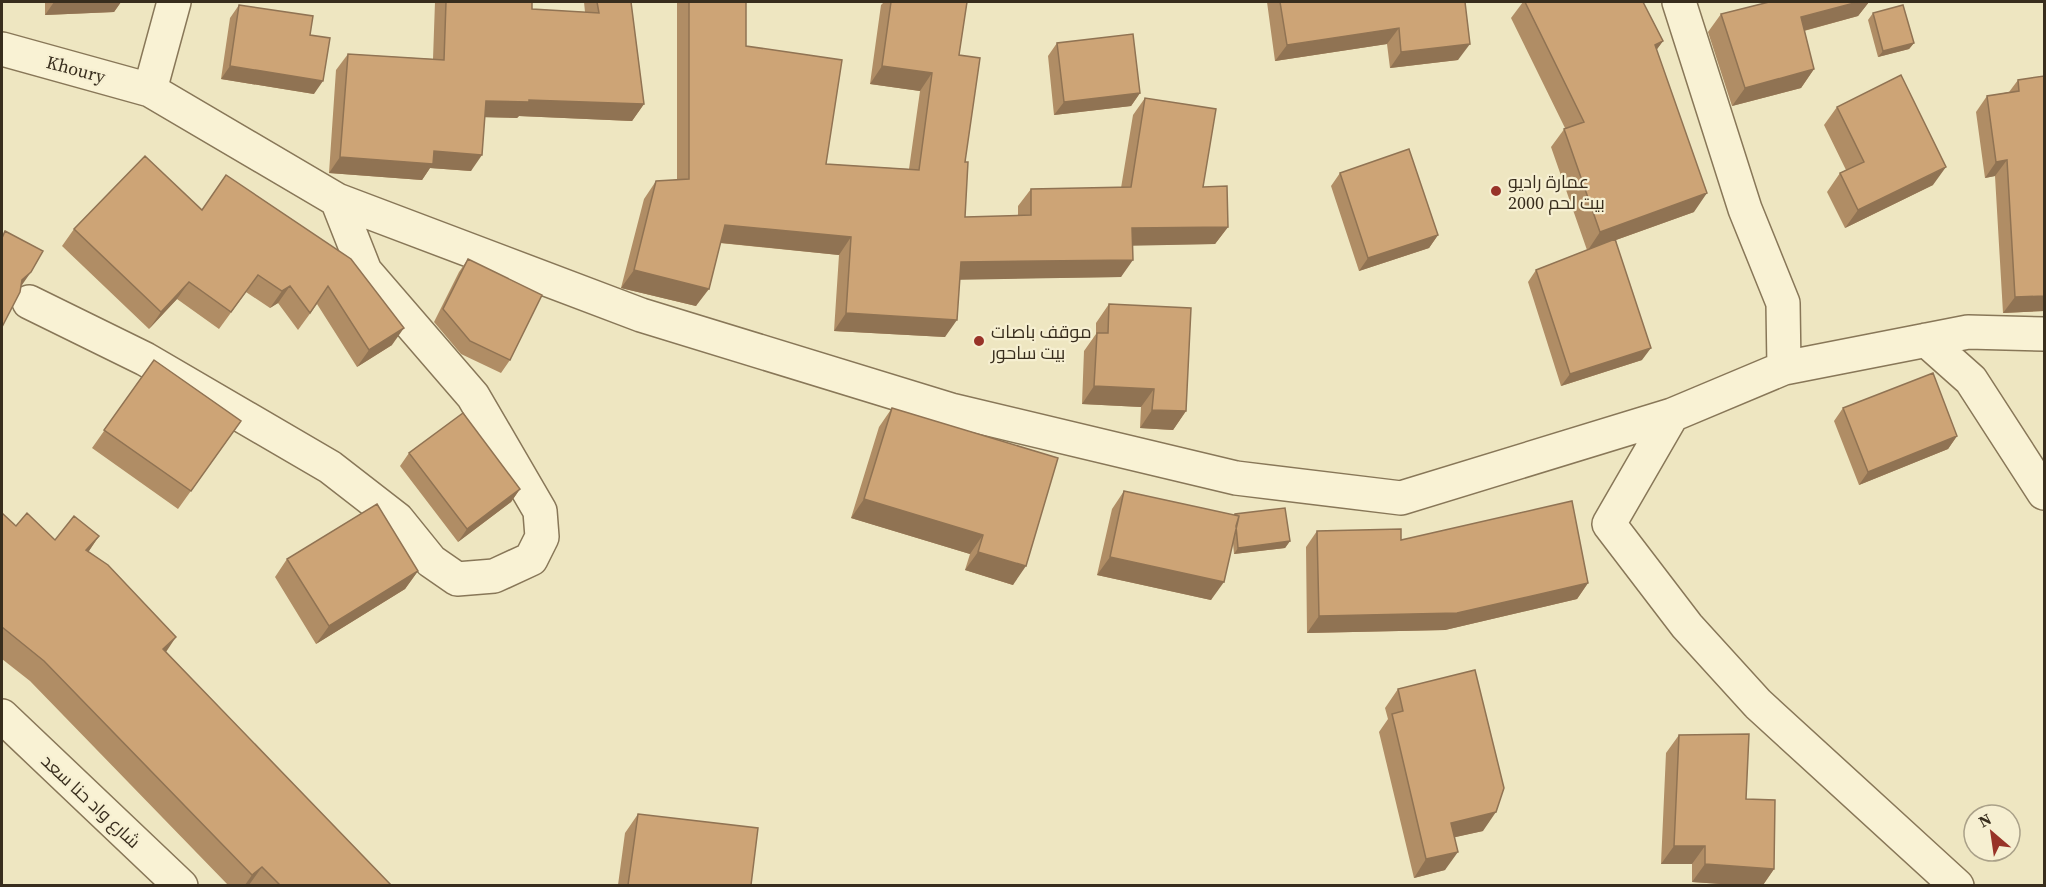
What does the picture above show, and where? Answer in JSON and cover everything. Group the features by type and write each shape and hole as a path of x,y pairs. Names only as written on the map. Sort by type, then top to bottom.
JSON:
{"street":[{"path":"150,90 174,2"},
{"path":"1679,2 1746,209 1783,303 1784,368"},
{"name":"Khoury","path":"2,49 150,90 337,200 641,315 951,410 1236,478 1401,498 1672,415 1784,368 1968,332 2044,334"},
{"path":"29,302 144,359 330,467 397,519 431,561 457,579 494,576 531,559 542,537 540,510 473,396 364,271 337,200"},
{"path":"1926,340 1971,380 2044,493"},
{"path":"1672,415 1609,524 1687,626 1758,704 1957,885"},
{"name":"شارع واد حنا سعد","path":"2,716 181,885"}],"building":[{"path":"446,2 532,2 532,9 599,13 597,2 631,2 644,104 529,100 529,102 486,101 482,155 434,151 433,164 340,157 348,54 444,60"},
{"path":"689,2 746,2 746,46 842,60 826,164 919,170 932,73 882,66 891,2 967,2 959,55 980,58 965,162 968,162 965,217 1031,215 1031,189 1131,187 1145,98 1216,109 1203,187 1227,186 1228,227 1132,228 1133,260 961,262 957,320 846,313 851,237 725,225 709,289 634,270 656,181 689,179"},
{"path":"1280,2 1465,2 1470,44 1401,52 1399,28 1287,45"},
{"path":"1525,2 1643,2 1663,41 1655,45 1707,193 1600,232 1564,129 1584,122"},
{"path":"1769,2 1858,2 1801,17 1814,69 1745,88 1721,14"},
{"path":"239,5 313,16 310,35 330,38 323,81 230,66"},
{"path":"1903,5 1914,43 1883,51 1873,13"},
{"path":"1133,34 1140,93 1064,102 1057,43"},
{"path":"1901,75 1946,167 1858,210 1840,173 1864,162 1837,107"},
{"path":"2044,76 2044,296 2015,297 2007,160 1996,162 1987,96 2019,91 2018,80"},
{"path":"1409,149 1438,235 1368,258 1340,173"},
{"path":"145,156 202,210 226,175 351,259 404,328 369,350 328,286 310,313 290,286 282,291 258,275 231,312 189,282 161,312 74,229"},
{"path":"5,231 43,251 31,272 22,280 20,292 2,327 2,238"},
{"path":"1615,239 1651,348 1570,374 1536,270"},
{"path":"468,259 542,295 510,360 470,341 443,309"},
{"path":"1109,304 1191,308 1186,411 1152,410 1154,389 1094,386 1097,333 1108,333"},
{"path":"154,360 241,421 191,491 104,430"},
{"path":"1933,373 1957,436 1868,472 1843,408"},
{"path":"892,408 1058,458 1026,566 978,552 983,535 864,499"},
{"path":"463,413 520,489 467,529 409,453"},
{"path":"1124,491 1239,516 1224,582 1110,557"},
{"path":"1572,501 1588,583 1457,613 1319,616 1317,531 1401,529 1401,540"},
{"path":"377,504 418,571 329,626 287,559"},
{"path":"1285,508 1290,541 1238,548 1236,526 1239,516 1235,514"},
{"path":"2,513 16,526 27,513 55,540 74,516 99,536 86,550 108,565 176,637 163,649 391,885 280,885 262,867 252,875 44,661 2,627"},
{"path":"1475,670 1504,788 1496,812 1451,823 1458,852 1426,859 1392,714 1403,711 1398,689"},
{"path":"1749,734 1746,799 1775,800 1774,869 1705,864 1705,846 1674,846 1679,735"},
{"path":"638,814 758,828 751,885 628,885"}],"place":[{"name":"عمارة راديو بيت لحم 2000","path":"1496,191"},
{"name":"موقف باصات بيت ساحور","path":"979,341"}]}
